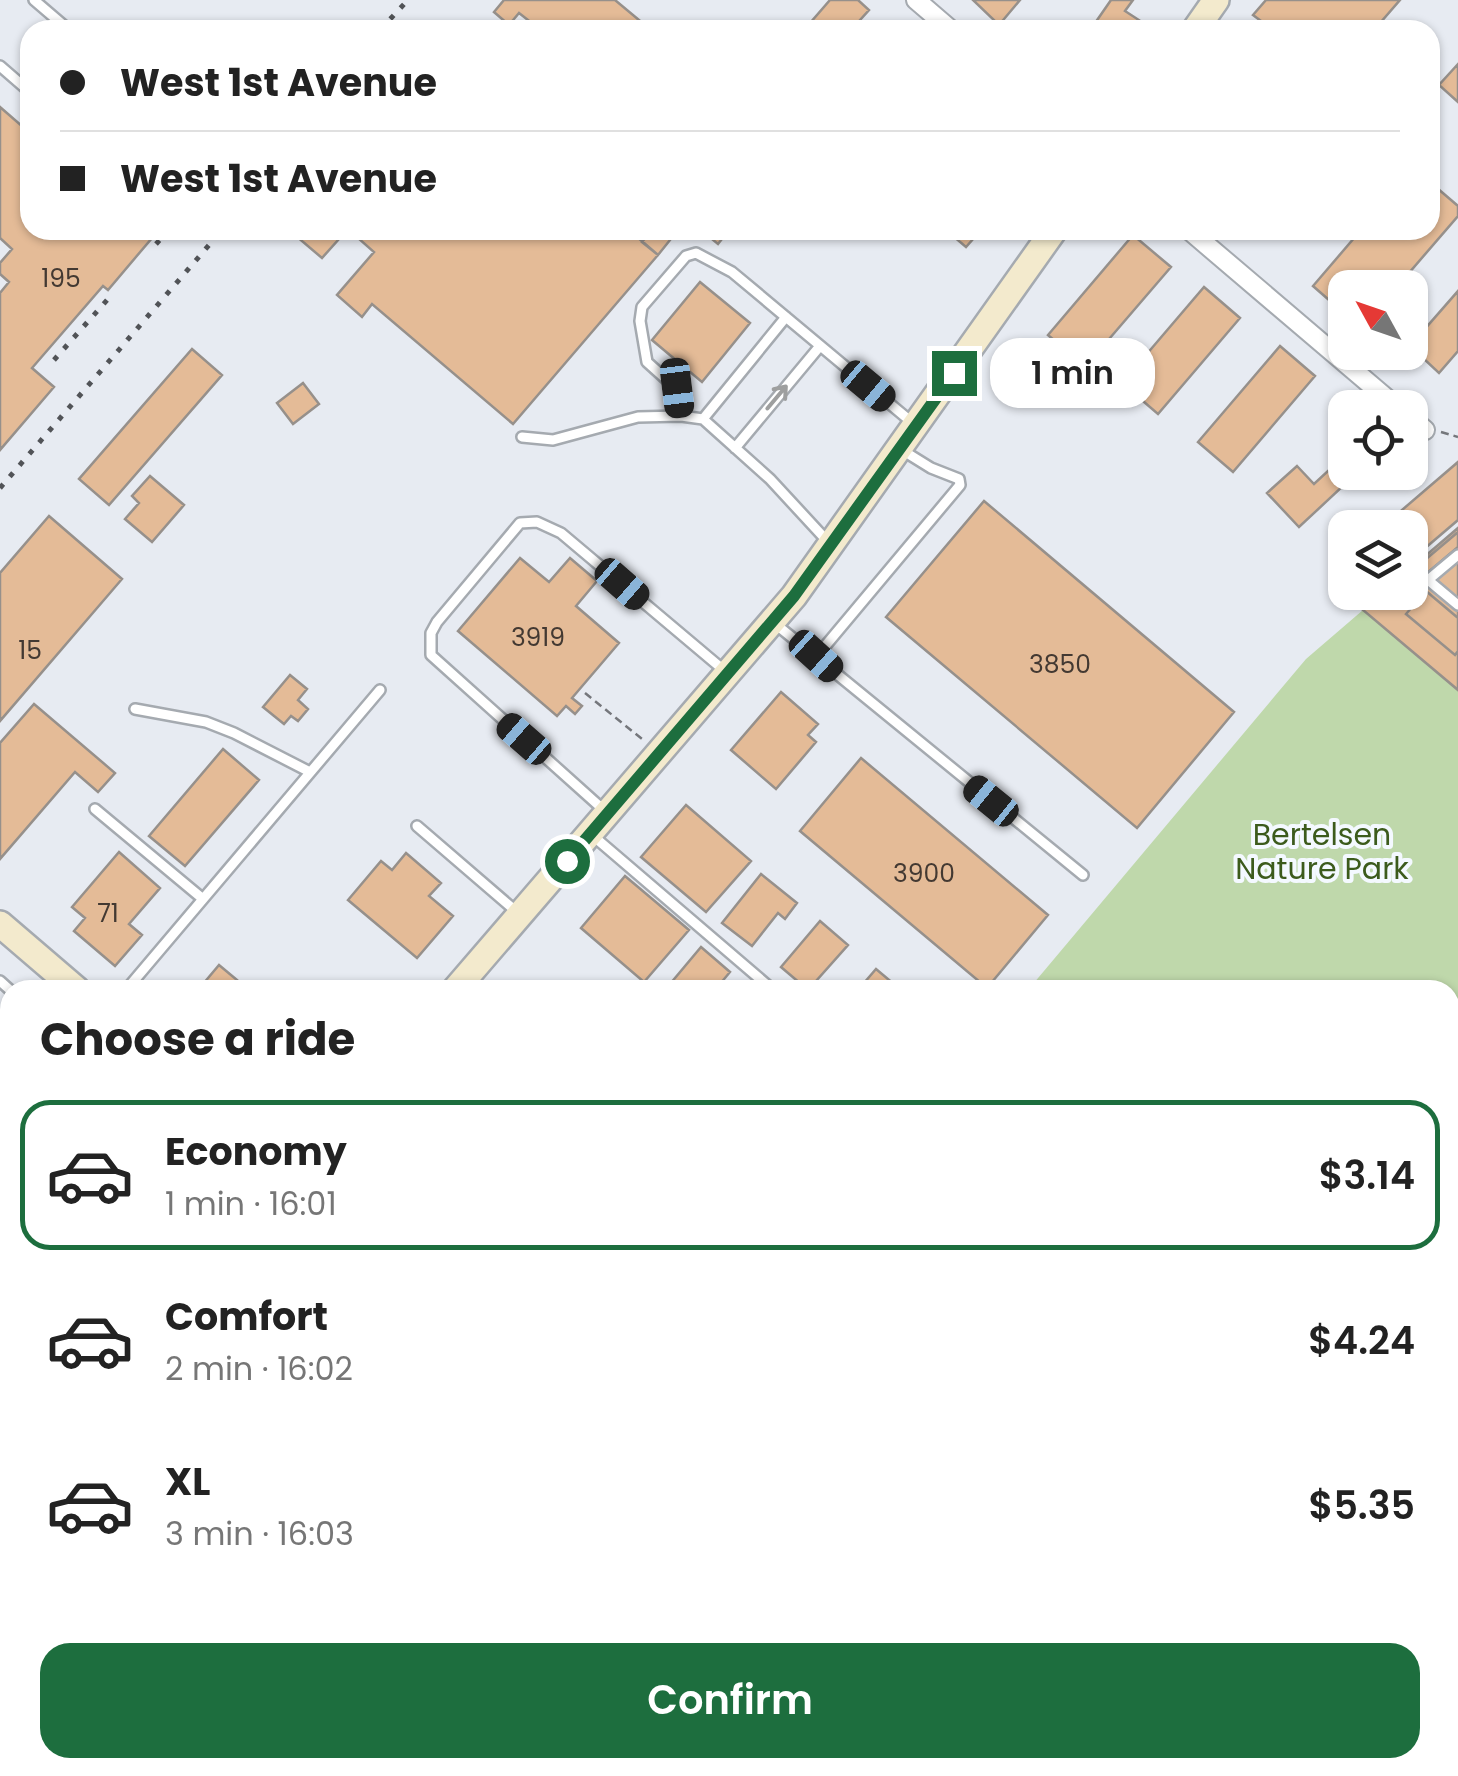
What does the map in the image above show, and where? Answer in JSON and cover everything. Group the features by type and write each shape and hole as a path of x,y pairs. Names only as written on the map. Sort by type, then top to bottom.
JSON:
{"street":[{"path":"916,0 940,20"},
{"path":"464,980 773,622 832,546 1047,240"},
{"path":"1201,240 1377,390"},
{"path":"4,936 63,980"}],"lane":[{"path":"34,0 57,20"},
{"path":"0,66 20,83"},
{"path":"680,416 677,388 647,362 640,321 642,307 686,256 696,254 732,272 916,426"},
{"path":"702,420 786,317"},
{"path":"735,448 820,346"},
{"path":"522,437 552,440 638,417 702,420 770,479 832,546"},
{"path":"816,656 960,485 960,479 931,468 900,448"},
{"path":"608,814 430,655 431,633 437,622 520,523 537,522 561,533 728,674"},
{"path":"1458,555 1428,580 1458,605"},
{"path":"773,622 1082,874"},
{"path":"134,980 380,690"},
{"path":"135,709 206,722 234,732 310,772"},
{"path":"95,809 203,899"},
{"path":"417,826 520,914"},
{"path":"590,834 761,980"}],"path":[{"path":"585,693 642,739"}],"green space":[{"name":"Bertelsen Nature Park","path":"1363,610 1458,690 1458,980 1036,980 1306,659"}],"building":[{"path":"504,0 615,0 639,20 528,20 519,13 513,20 503,20 494,12"},
{"path":"830,0 858,0 869,10 860,20 813,20"},
{"path":"973,0 1020,0 1003,20 994,20"},
{"path":"1111,0 1133,0 1125,11 1139,20 1097,20"},
{"path":"1266,0 1400,0 1383,20 1260,20 1253,15"},
{"path":"1458,64 1458,102 1440,84"},
{"path":"0,107 20,124 20,240 150,240 108,290 103,286 32,368 54,387 0,450 0,293 9,282 0,274 0,263 12,249 0,238"},
{"path":"1440,191 1458,206 1458,216 1440,237"},
{"path":"301,240 338,240 322,258"},
{"path":"360,240 641,240 658,255 513,424 372,304 362,317 337,295 374,252"},
{"path":"644,240 670,240 658,255"},
{"path":"1129,240 1139,240 1171,267 1085,367 1048,335"},
{"path":"1352,240 1437,240 1412,270 1328,270 1328,299 1313,286"},
{"path":"700,282 750,323 702,382 652,340"},
{"path":"1204,287 1240,318 1158,414 1122,383"},
{"path":"1458,291 1458,351 1439,373 1428,363 1428,325"},
{"path":"1280,346 1315,376 1233,472 1198,442"},
{"path":"192,349 222,375 109,505 79,479"},
{"path":"303,383 319,404 293,424 277,403"},
{"path":"1458,462 1458,520 1428,546 1428,510 1402,510"},
{"path":"1297,466 1314,484 1328,471 1328,490 1339,490 1299,527 1267,493"},
{"path":"150,476 184,505 152,542 125,519 139,503 132,496"},
{"path":"984,501 1234,712 1137,828 886,617"},
{"path":"49,516 122,579 0,721 0,573"},
{"path":"1458,528 1458,690 1363,610 1428,610 1428,554"},
{"path":"1458,532 1458,547 1428,572 1428,557"},
{"path":"520,558 549,582 570,558 597,581 576,606 619,643 572,698 582,706 575,714 566,706 557,716 458,631"},
{"path":"1428,593 1458,618 1455,655 1406,614 1409,610 1428,610"},
{"path":"290,675 307,689 298,700 308,709 298,721 291,716 284,724 263,707"},
{"path":"781,692 818,724 808,735 816,742 776,789 731,750"},
{"path":"34,704 115,773 98,792 75,772 0,859 0,743"},
{"path":"223,749 259,780 185,866 149,836"},
{"path":"861,758 1048,915 994,980 977,980 800,831"},
{"path":"686,805 751,861 706,912 641,857"},
{"path":"119,852 160,888 129,924 142,935 115,966 74,931 85,918 72,907"},
{"path":"406,853 441,883 429,896 453,916 417,958 348,900 381,861 392,870"},
{"path":"761,874 797,903 785,919 778,913 752,946 722,923"},
{"path":"625,876 689,930 642,980 581,928"},
{"path":"820,921 848,945 817,980 796,980 781,967"},
{"path":"701,947 730,972 723,980 673,980"},
{"path":"219,965 237,980 206,980"},
{"path":"876,969 889,980 867,980"}],"railway":[{"path":"389,20 408,0"},
{"path":"156,244 160,240"},
{"path":"0,488 213,240"},
{"path":"54,360 107,300"}],"route":[{"path":"567,861 794,596 954,373"}]}
